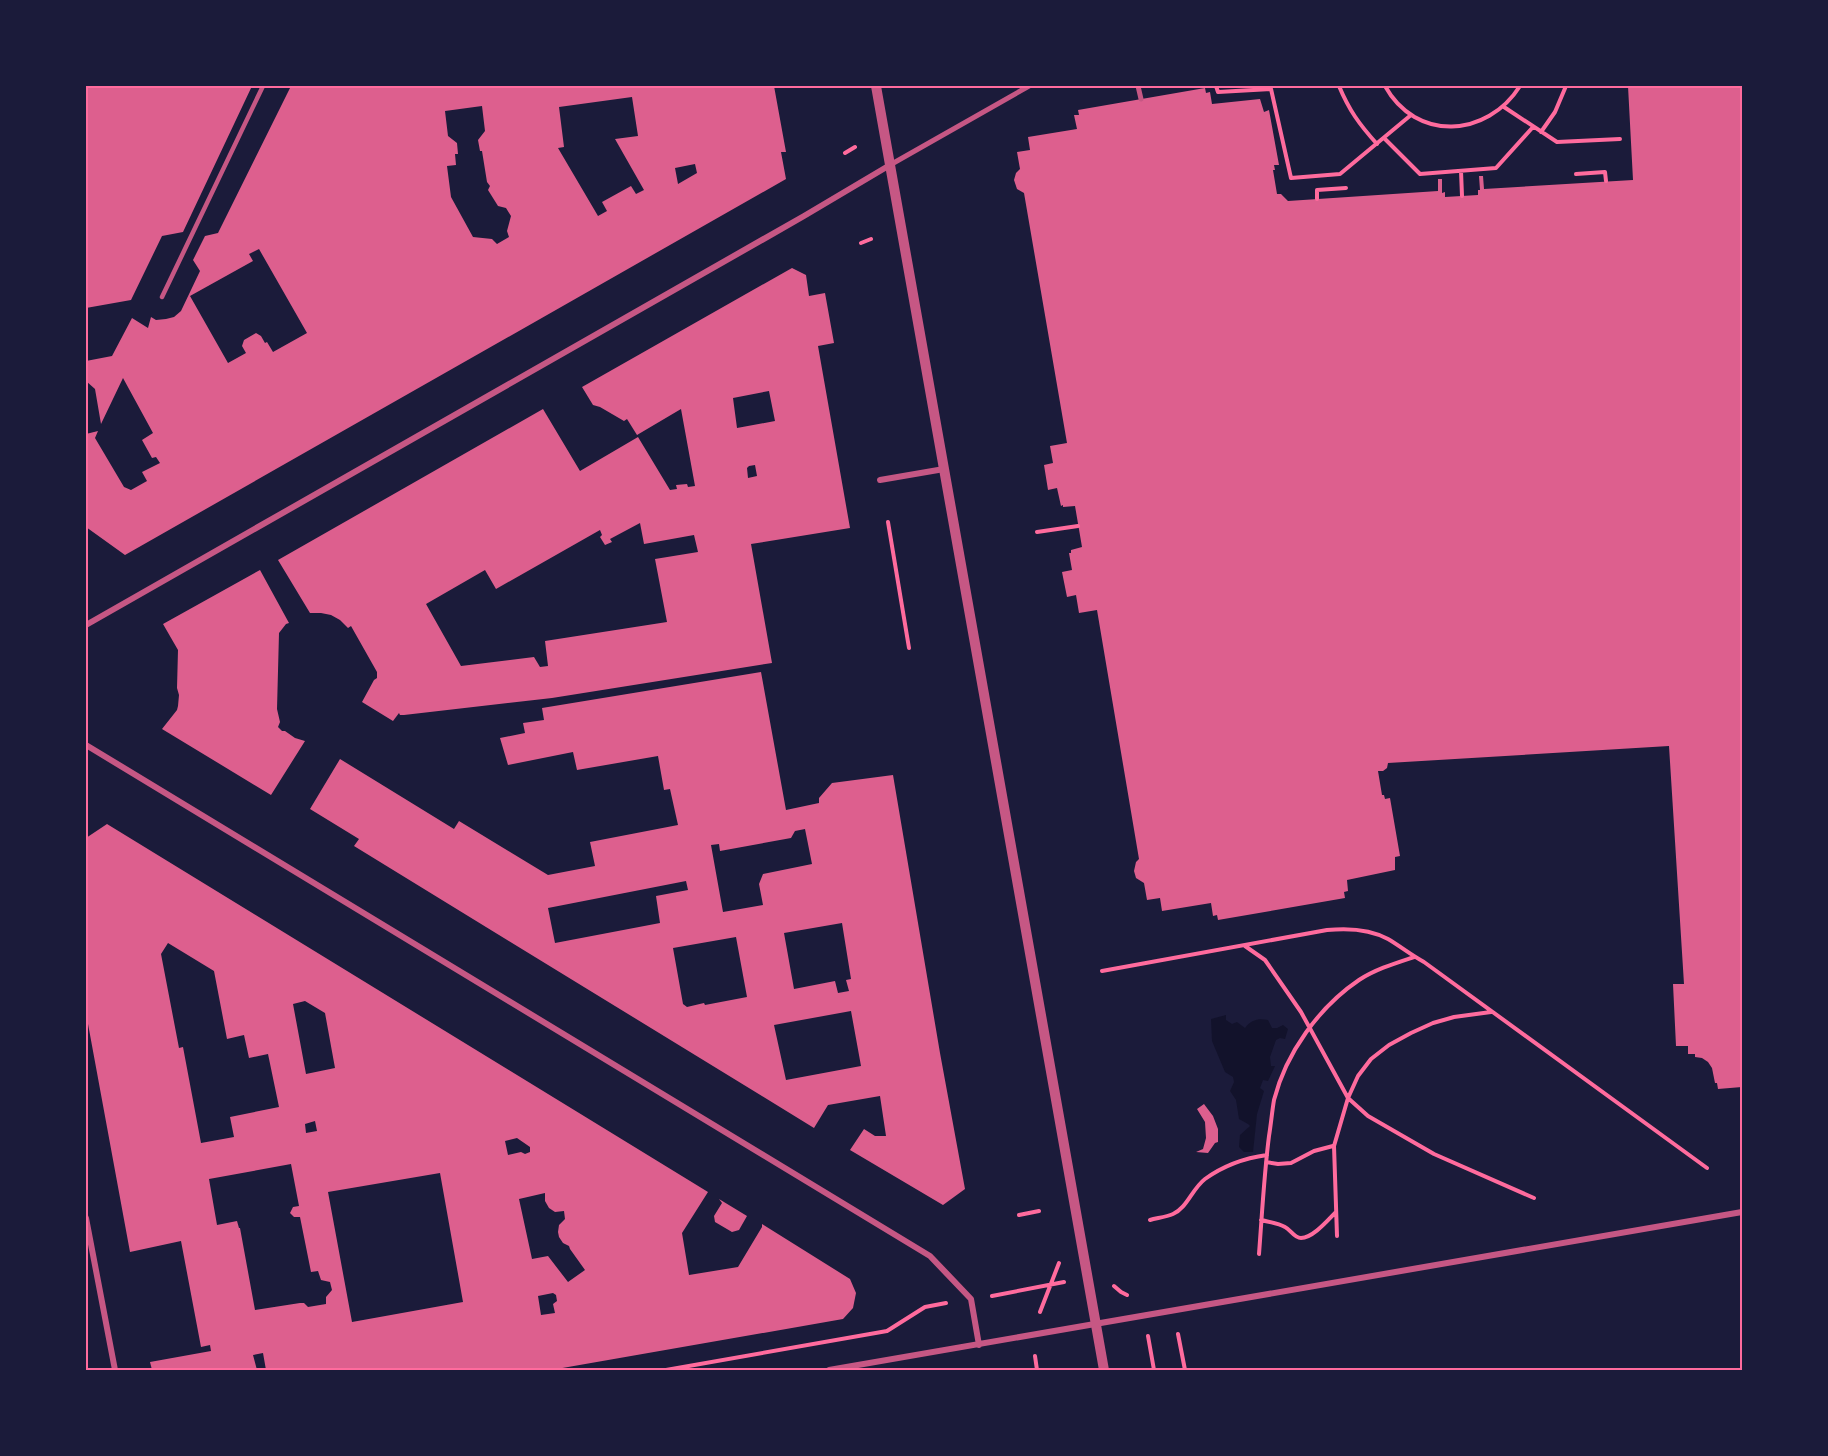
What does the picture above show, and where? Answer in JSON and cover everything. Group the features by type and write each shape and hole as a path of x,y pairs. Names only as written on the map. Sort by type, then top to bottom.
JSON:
{"street":[{"path":"876,86 1104,1371"},
{"path":"86,625 1029,86"},
{"path":"1138,86 1141,99"},
{"path":"880,480 944,469"},
{"path":"86,746 930,1256 971,1299 979,1345"},
{"path":"829,1371 1743,1212"},
{"path":"86,1218 115,1371"}],"lane":[{"path":"162,297 264,86"}],"path":[{"path":"1216,86 1218,92 1271,89 1291,178 1340,174 1411,115"},
{"path":"1339,86 1346,104 1359,124 1377,144"},
{"path":"1385,86 1399,105 1411,115 1441,126 1472,124 1486,119 1504,107 1520,86"},
{"path":"1541,132 1555,112 1566,86"},
{"path":"1504,107 1557,142 1620,139"},
{"path":"1384,138 1420,174 1461,171 1496,168 1533,127"},
{"path":"845,153 855,147"},
{"path":"1461,171 1462,195"},
{"path":"1576,174 1605,172 1606,181"},
{"path":"1317,199 1317,190 1346,188"},
{"path":"861,243 871,239"},
{"path":"888,522 909,648"},
{"path":"1037,532 1078,525"},
{"path":"1102,970 1343,929 1363,931 1386,938 1424,962 1707,1168"},
{"path":"1244,945 1264,960 1300,1012 1348,1098 1368,1116 1434,1154 1534,1198"},
{"path":"1259,1254 1266,1161 1274,1102 1289,1062 1314,1021 1360,979 1382,968 1414,957"},
{"path":"1337,1236 1334,1146 1348,1098 1358,1076 1371,1059 1389,1045 1411,1033 1454,1017 1492,1012"},
{"path":"1266,1161 1278,1164 1291,1163 1314,1151 1334,1146"},
{"path":"1150,1220 1173,1214 1183,1207 1192,1192 1204,1180 1221,1170 1241,1161 1267,1155"},
{"path":"1019,1215 1039,1211"},
{"path":"1261,1220 1286,1227 1294,1236 1300,1238 1322,1227 1336,1211"},
{"path":"991,1296 1064,1282"},
{"path":"666,1371 887,1331 925,1307"},
{"path":"1178,1334 1185,1371"},
{"path":"1149,1341 1154,1371"},
{"path":"1036,1363 1037,1371"}],"shaded area":[{"path":"1226,1015 1226,1020 1232,1024 1237,1022 1245,1028 1252,1021 1261,1019 1268,1020 1272,1028 1283,1025 1288,1029 1285,1039 1276,1040 1270,1057 1271,1066 1275,1066 1268,1081 1263,1080 1260,1088 1264,1091 1257,1114 1253,1152 1244,1152 1239,1147 1240,1135 1250,1126 1239,1119 1236,1100 1230,1091 1234,1082 1233,1077 1225,1072 1212,1041 1211,1019"}],"building":[{"path":"86,86 252,86 183,232 162,236 131,300 86,308"},
{"path":"291,86 774,86 786,152 781,152 786,179 125,555 86,527 86,434 98,431 95,438 124,487 131,490 147,481 142,472 160,463 156,457 152,458 142,440 153,433 123,378 101,424 95,389 86,381 86,361 112,356 132,318 148,328 151,317 156,320 166,319 174,317 181,311 200,271 193,260 205,236 218,233","holes":["632,97 638,136 615,139 644,190 636,194 631,186 602,202 607,211 598,216 558,148 564,147 559,107","482,106 485,131 478,140 487,182 490,186 488,190 498,206 506,208 511,216 507,231 509,237 497,244 492,239 473,237 451,197 447,166 456,165 455,154 458,154 457,143 448,136 445,111","695,164 697,173 678,184 675,168","259,249 307,333 273,352 267,342 265,343 256,333 244,340 242,346 246,353 228,363 190,296 253,261 249,254"]},
{"path":"1628,86 1742,86 1742,1087 1718,1089 1708,1062 1695,1057 1695,1054 1688,1054 1688,1046 1676,1046 1673,984 1684,984 1669,746 1388,763 1387,768 1378,771 1382,795 1385,799 1390,798 1400,856 1395,857 1395,870 1347,880 1348,891 1344,892 1345,898 1218,920 1217,915 1213,916 1211,903 1162,911 1160,898 1147,900 1144,883 1136,878 1134,871 1139,859 1097,610 1079,613 1076,595 1067,597 1062,572 1072,570 1069,553 1071,550 1082,547 1075,506 1061,506 1057,488 1048,490 1044,465 1053,463 1050,446 1067,443 1024,193 1017,189 1014,180 1020,169 1017,152 1030,150 1028,137 1077,129 1074,115 1079,115 1078,110 1205,88 1206,93 1210,92 1212,104 1260,99 1264,112 1269,110 1279,165 1274,165 1275,170 1273,170 1277,194 1281,194 1288,201 1438,191 1438,179 1442,179 1442,193 1445,192 1445,197 1478,195 1479,176 1483,176 1484,189 1633,180"},
{"path":"792,268 806,275 809,296 825,293 834,343 818,346 850,528 751,544 772,663 552,698 404,715 399,713 393,721 362,702 377,678 377,672 351,626 348,628 331,615 310,613 278,560 543,409 580,471 638,437 670,490 677,489 676,485 695,486 681,409 637,435 627,419 624,421 593,405 582,387","holes":["769,391 775,421 737,428 733,398","755,465 757,476 748,478 747,468","640,523 644,544 694,535 698,552 655,559 667,622 545,641 548,666 540,667 534,657 461,666 426,604 485,570 496,589 600,530 602,535 600,537 605,545 612,542 610,539"]},
{"path":"260,570 289,623 279,633 277,709 280,722 278,727 295,738 305,741 271,795 162,729 177,710 179,695 177,688 178,650 163,624"},
{"path":"761,672 786,810 819,803 819,798 832,783 893,775 965,1189 943,1205 850,1150 864,1129 875,1136 886,1136 880,1096 828,1105 814,1128 354,846 359,839 310,809 340,759 454,829 459,821 548,875 595,866 590,842 678,825 670,789 664,790 658,756 577,770 573,752 508,765 500,738 525,733 523,723 544,720 542,708","holes":["805,829 812,864 763,874 759,884 763,905 723,912 711,845 719,844 720,851 791,838 795,831","686,881 688,890 656,896 660,923 555,943 548,908","842,923 851,979 846,980 849,991 838,993 835,981 794,989 784,933","736,937 747,997 687,1007 683,1004 673,948","851,1011 861,1066 786,1080 774,1025"]},
{"path":"107,824 708,1192 682,1233 689,1275 738,1267 762,1224 850,1279 856,1293 853,1308 843,1319 551,1370 266,1370 263,1353 253,1355 257,1370 152,1370 150,1362 211,1351 210,1345 201,1347 181,1241 130,1252 86,1013 86,838","holes":["168,943 214,971 227,1039 244,1035 249,1058 268,1054 279,1107 230,1117 234,1137 201,1143 183,1047 179,1048 161,954","305,1001 325,1013 335,1068 306,1074 293,1004","315,1121 317,1131 306,1133 305,1124","517,1138 530,1147 530,1152 525,1154 521,1152 508,1155 505,1141","291,1164 299,1206 293,1207 290,1213 294,1217 300,1217 311,1272 318,1271 321,1280 330,1282 332,1290 326,1297 326,1304 308,1307 300,1303 255,1310 237,1221 217,1225 209,1179","440,1173 463,1302 352,1322 328,1192","545,1193 545,1201 549,1208 555,1212 564,1211 565,1219 559,1225 559,1237 569,1246 585,1270 568,1282 548,1256 532,1259 519,1199","553,1293 557,1301 553,1304 555,1313 541,1315 538,1296"]},
{"path":"1204,1104 1213,1116 1218,1129 1218,1142 1208,1153 1196,1152 1203,1149 1206,1138 1205,1122 1197,1109"},
{"path":"719,1199 747,1216 739,1230 732,1232 715,1222 714,1216 722,1203"}]}
